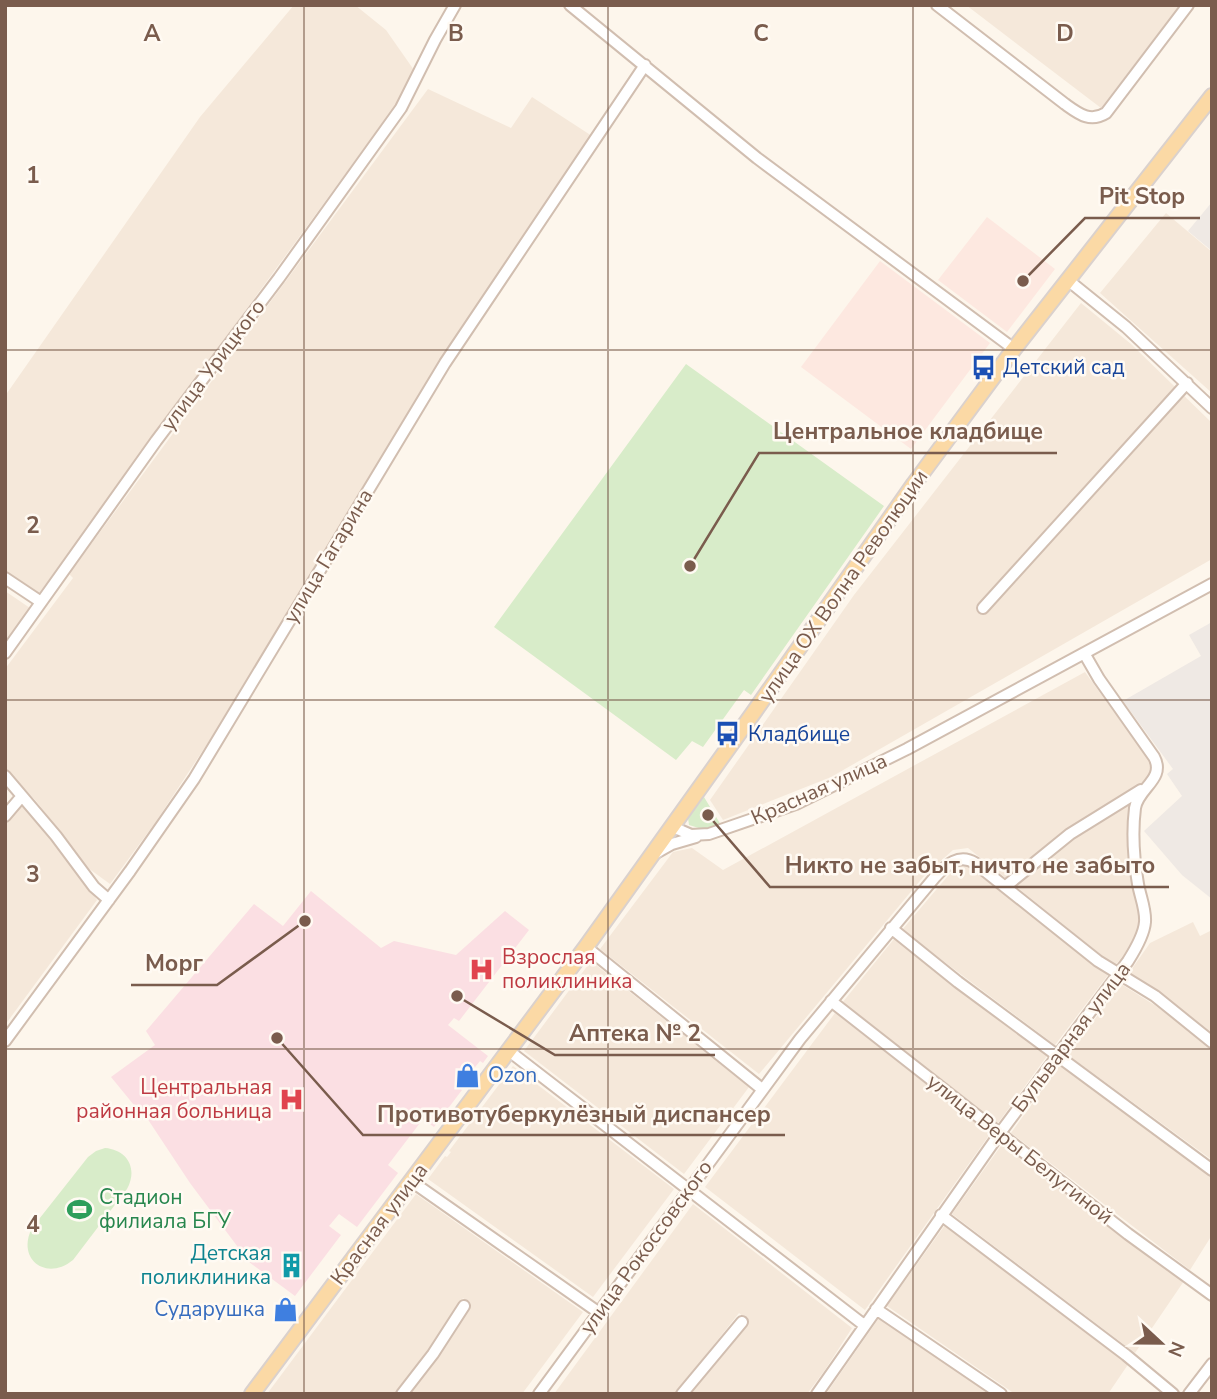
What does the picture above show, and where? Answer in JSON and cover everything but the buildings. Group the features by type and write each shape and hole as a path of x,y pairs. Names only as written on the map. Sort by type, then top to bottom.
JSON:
{"main road":[{"name":"улица ОХ Волна Революции","path":"673,827 891,516 1014,349 1212,96"},
{"name":"Красная улица","path":"252,1394 673,827"}],"street":[{"name":"улица Урицкого","path":"5,653 156,441 279,278 393,120 407,99 455,5"},
{"path":"570,5 757,158 1014,349"},
{"path":"937,5 1065,104 1091,118 1106,113 1188,5"},
{"name":"улица Гагарина","path":"5,1041 109,900 213,750 452,353 645,65"},
{"path":"1069,281 1126,327 1212,408"},
{"path":"983,608 1187,383"},
{"path":"5,578 41,603"},
{"name":"Красная улица","path":"673,827 691,835 709,834 762,817 813,796 1212,584"},
{"name":"Бульварная улица","path":"817,1394 941,1215 1118,975 1132,955 1144,927 1145,916 1136,869 1135,806 1146,786 1156,776 1157,762 1084,653"},
{"path":"5,776 56,836 94,887 109,900"},
{"path":"1146,786 1070,834 1006,886 1118,975 1155,996 1212,1042"},
{"path":"5,816 22,796"},
{"path":"651,857 671,844 709,834"},
{"name":"улица Рокоссовского","path":"539,1394 762,1089 831,1001 935,877 948,865 963,858 975,863 1006,886"},
{"path":"891,928 958,982 1212,1170"},
{"path":"586,947 762,1089"},
{"name":"улица Веры Белугиной","path":"831,1001 1128,1234 1212,1295"},
{"path":"509,1051 864,1325"},
{"path":"411,1181 598,1311"},
{"path":"941,1215 1126,1355 1173,1394"},
{"path":"402,1394 433,1354 464,1306"},
{"path":"876,1309 1001,1394"},
{"path":"682,1394 742,1322"},
{"path":"1189,1394 1212,1364"}],"shaded area":[{"path":"294,5 355,5 386,30 416,73 408,88 37,596 5,574 5,396 200,117"},
{"path":"966,5 1180,5 1101,108"},
{"path":"428,89 511,128 532,97 592,136 456,338 223,720 155,823 110,884 88,868 36,801 5,768 5,669 73,578 69,574"},
{"path":"1212,202 1212,251 1188,231"},
{"path":"1166,213 1212,252 1212,393 1100,293"},
{"path":"987,217 1055,269 1007,332 938,280"},
{"path":"880,261 990,343 911,449 801,367"},
{"path":"1081,303 1131,344 1212,423 1212,559 831,777 723,820 710,800 854,595"},
{"path":"5,591 30,608 5,642"},
{"path":"1212,622 1212,899 1182,875 1144,831 1182,796 1167,774 1173,769 1123,701 1201,656 1189,635"},
{"path":"1085,672 1153,766 1152,776 1053,842 1007,879 968,848 953,850 924,876 759,1074 600,949 673,852 692,848 723,870"},
{"path":"1131,800 1132,879 1141,922 1135,940 1115,966 1014,885 1062,844"},
{"path":"25,805 97,900 5,1025 5,825 19,806"},
{"path":"958,864 965,864 1108,975 1055,1045 902,930"},
{"name":"Центральная районная больница","path":"311,891 381,948 394,941 456,955 505,911 529,930 459,1021 454,1018 448,1025 488,1056 483,1063 480,1061 459,1087 462,1090 434,1127 423,1119 388,1165 398,1173 357,1227 339,1214 329,1226 341,1235 295,1296 249,1262 190,1183 141,1109 138,1110 111,1077 155,1045 146,1031 254,904 283,926"},
{"path":"1193,922 1200,936 1212,930 1212,1037 1129,973 1150,943"},
{"path":"894,939 1047,1056 998,1123 842,1003"},
{"path":"591,961 749,1087 684,1174 524,1051"},
{"path":"1121,984 1156,1006 1212,1048 1212,1160 1068,1055"},
{"path":"835,1013 990,1134 865,1310 705,1187"},
{"path":"1060,1065 1212,1178 1212,1235 1190,1270 1011,1133"},
{"path":"513,1066 674,1189 593,1297 428,1179 451,1152 449,1151"},
{"path":"1003,1143 1184,1281 1135,1353 952,1214"},
{"path":"416,1194 583,1312 522,1394 408,1394 470,1304 463,1298 395,1394 267,1394"},
{"path":"693,1204 852,1328 825,1370 807,1394 689,1394 749,1321 739,1313 675,1394 554,1394"},
{"path":"945,1225 1129,1363 1108,1394 1015,1394 887,1306"},
{"path":"879,1318 992,1394 826,1394"}],"green space":[{"path":"686,364 884,506 751,695 744,690 703,747 692,741 676,760 494,627"},
{"path":"704,797 721,825 702,829 689,825 688,818"},
{"name":"Стадион филиала БГУ","path":"105,1148 120,1152 129,1162 131,1174 127,1189 73,1260 53,1269 36,1264 28,1249 32,1228 88,1157"}],"place":[{"name":"Pit Stop","path":"1023,281"},
{"name":"Детский сад","path":"983,367"},
{"name":"Центральное кладбище","path":"690,566"},
{"name":"Кладбище","path":"728,734"},
{"name":"Никто не забыт, ничто не забыто","path":"708,815"},
{"name":"Морг","path":"305,921"},
{"name":"Взрослая поликлиника","path":"482,969"},
{"name":"Аптека № 2","path":"457,996"},
{"name":"Противотуберкулёзный диспансер","path":"277,1038"},
{"name":"Ozon","path":"468,1075"},
{"name":"Центральная районная больница","path":"292,1099"},
{"name":"Стадион филиала БГУ","path":"79,1209"},
{"name":"Детская поликлиника","path":"291,1265"},
{"name":"Сударушка","path":"285,1309"}]}
